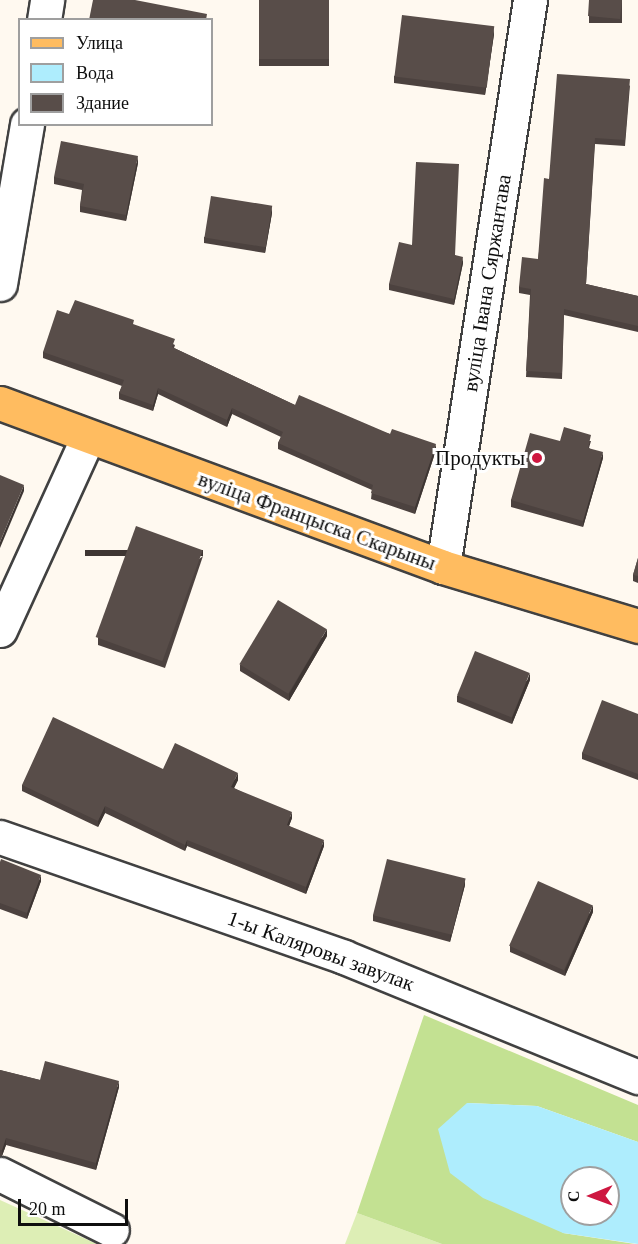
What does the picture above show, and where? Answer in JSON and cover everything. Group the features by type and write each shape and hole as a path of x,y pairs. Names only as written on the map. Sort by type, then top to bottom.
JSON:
{"main road":[{"name":"вуліца Францыска Скарыны","path":"0,403 442,567 638,626"}],"street":[{"path":"44,18 47,0"},
{"name":"вуліца Івана Сяржантава","path":"442,567 530,0"},
{"path":"0,284 27,126"},
{"path":"0,630 88,437"},
{"name":"1-ы Каляровы завулак","path":"0,837 344,957 638,1077"},
{"path":"0,1174 112,1230"}],"green space":[{"path":"424,1015 638,1105 638,1142 537,1106 467,1103 563,1233 635,1244 442,1244 357,1213"},
{"path":"0,1200 97,1244 0,1244"},
{"path":"357,1213 442,1244 345,1244"}],"water":[{"path":"467,1103 537,1106 638,1142 638,1244 563,1233 483,1198 450,1173 438,1129"}],"building":[{"path":"93,0 135,0 207,14 206,18 89,18"},
{"path":"259,0 329,0 329,59 259,59"},
{"path":"589,0 622,0 620,19 588,16"},
{"path":"402,15 494,26 487,88 394,77"},
{"path":"557,74 630,79 625,140 595,138 586,284 638,296 638,326 564,309 562,373 526,371 531,289 519,287 522,257 538,259 544,178 549,179"},
{"path":"61,141 138,156 126,215 80,206 84,184 54,177"},
{"path":"416,162 459,164 455,255 463,257 454,299 389,284 399,242 412,245"},
{"path":"211,196 272,206 266,247 204,237"},
{"path":"75,300 134,320 133,324 175,339 172,347 295,405 299,395 390,434 392,429 436,444 415,507 371,493 373,485 278,443 283,432 232,408 227,420 158,388 153,405 119,393 124,380 43,352 57,310 69,314"},
{"path":"564,427 591,435 588,448 603,452 583,521 511,500 530,433 560,441"},
{"path":"0,475 24,485 0,542"},
{"path":"136,526 203,550 162,661 96,637"},
{"path":"638,558 638,576 633,575"},
{"path":"278,600 327,629 288,694 239,664"},
{"path":"475,651 530,673 512,718 457,696"},
{"path":"602,700 638,714 638,774 582,753"},
{"path":"53,717 163,769 175,743 238,773 231,787 292,812 287,825 324,840 306,887 187,840 185,845 105,806 98,821 22,785"},
{"path":"1,859 41,875 27,913 0,903"},
{"path":"387,859 466,879 452,935 373,915"},
{"path":"538,881 593,905 564,970 509,946"},
{"path":"45,1061 119,1081 96,1163 6,1138 0,1150 0,1070 40,1080"}],"place":[{"name":"Продукты","path":"537,458"}]}
